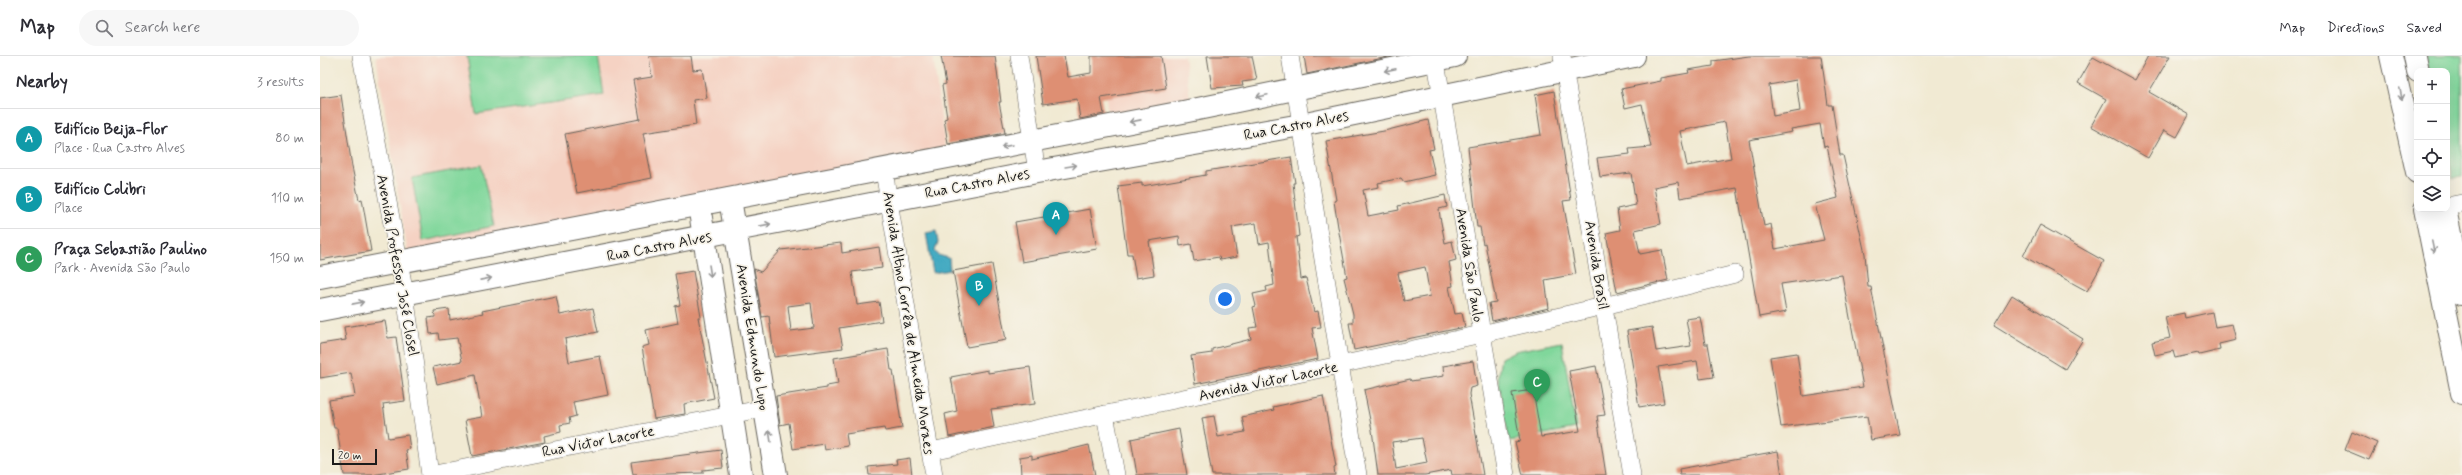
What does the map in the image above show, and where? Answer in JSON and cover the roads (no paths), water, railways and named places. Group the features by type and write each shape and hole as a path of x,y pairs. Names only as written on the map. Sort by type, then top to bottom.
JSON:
{"main road":[{"name":"Rua Castro Alves","path":"320,310 1037,172 1301,125 1442,97 1563,64 1634,56"},
{"path":"2391,56 2414,159"},
{"path":"2415,56 2417,68"},
{"name":"Rua Castro Alves","path":"320,277 884,171 1295,90 1442,57"},
{"name":"Avenida Edmundo Lupo","path":"730,199 776,475"},
{"path":"699,205 741,475"},
{"path":"2426,212 2462,393"},
{"path":"2446,212 2462,294"}],"street":[{"name":"Avenida Professor José Closel","path":"360,56 405,294 430,475"},
{"path":"1019,56 1037,172"},
{"path":"1290,56 1342,365 1358,475"},
{"name":"Avenida São Paulo","path":"1442,57 1442,97 1506,475"},
{"name":"Avenida Brasil","path":"1563,64 1632,475"},
{"name":"Avenida Altino Corrêa de Almeida Moraes","path":"884,171 934,475"},
{"path":"2450,205 2462,203"},
{"path":"1604,307 1735,274"},
{"name":"Avenida Victor Lacorte","path":"931,451 1342,365 1604,307"},
{"name":"Rua Victor Lacorte","path":"430,475 765,408"},
{"path":"1105,414 1116,475"}],"water":[{"path":"936,231 938,242 935,251 938,255 949,258 950,270 933,273 926,233"}],"place":[{"name":"Edifício Beija-Flor","path":"1056,235"},
{"name":"Edifício Colibri","path":"979,306"},
{"name":"Praça Sebastião Paulino","path":"1537,402"}]}
